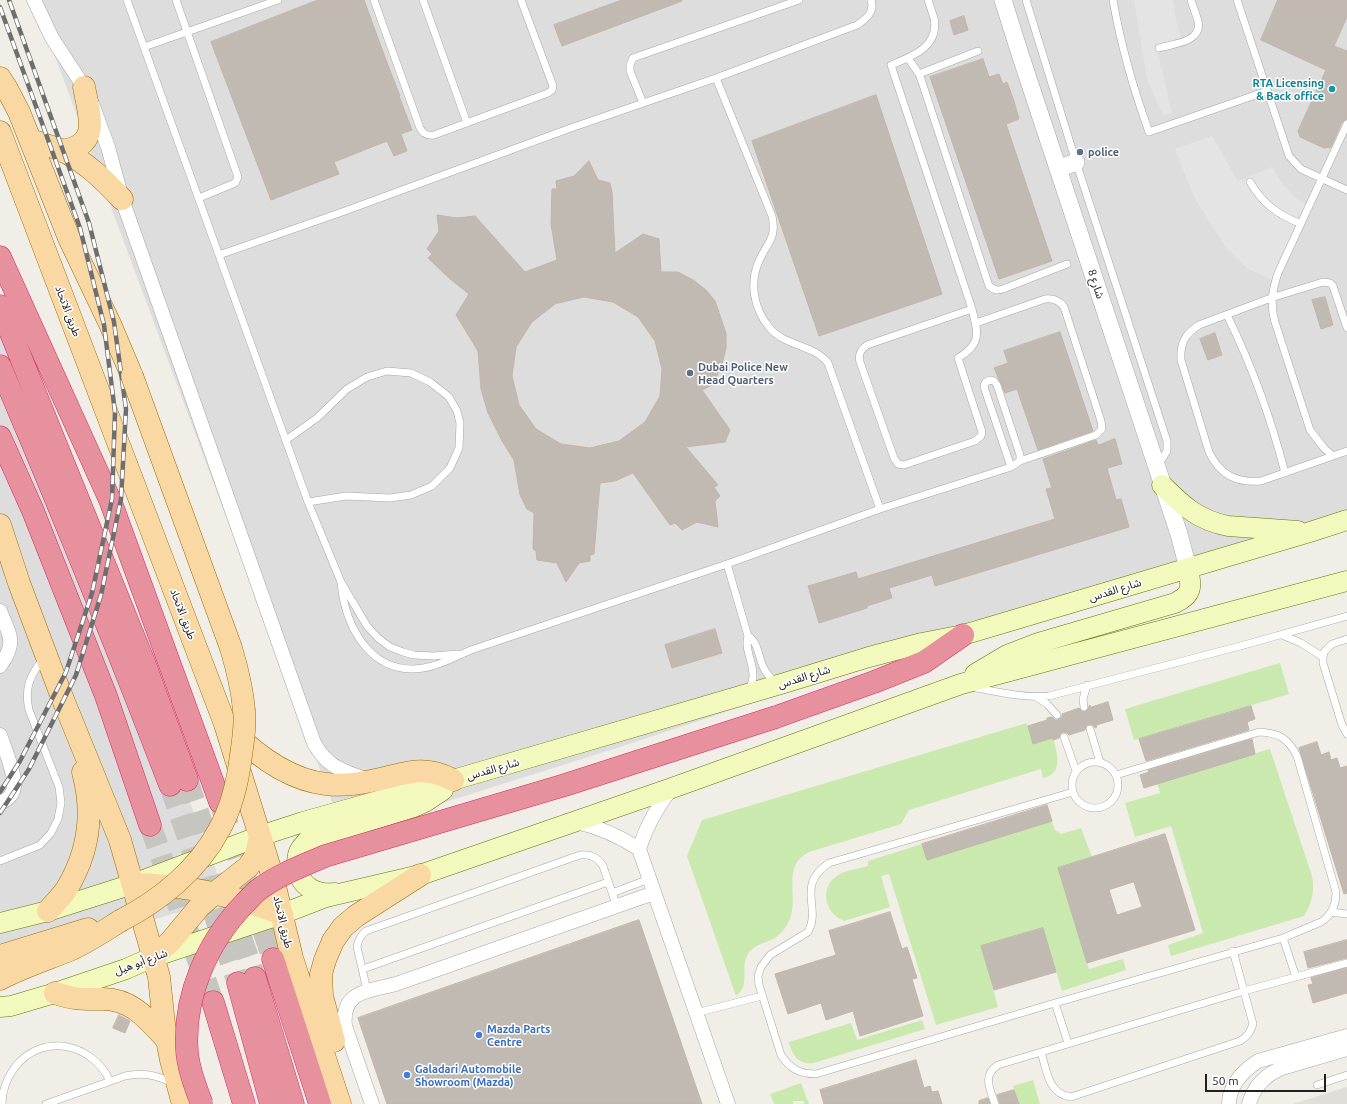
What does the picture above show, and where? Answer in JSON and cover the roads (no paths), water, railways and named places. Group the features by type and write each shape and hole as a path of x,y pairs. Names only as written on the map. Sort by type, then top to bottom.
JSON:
{"highway":[{"path":"0,256 110,500 220,802"},
{"path":"0,306 141,655 179,783 126,670 61,510 0,366"},
{"path":"0,437 33,511 106,696 150,825"},
{"path":"202,1104 187,1052 188,1020 196,981 210,949 231,918 258,891 289,871 325,856 565,785 776,717 874,682 924,662 963,635"},
{"path":"273,959 320,1104"},
{"path":"271,1104 246,981 293,1104"},
{"path":"213,1002 244,1104"}],"main road":[{"path":"0,78 7,89 31,140 69,238 110,324 132,376 231,648 240,678 244,711 243,742 239,773 231,803 219,831 202,855 182,877 142,908 97,936 72,949 22,968 0,979"},
{"path":"61,150 73,149 81,145 87,137 90,128 90,119 84,87"},
{"name":"طريق الاتحاد","path":"0,132 225,724 273,878 292,958 340,1104"},
{"path":"31,140 61,150 78,159 94,171 122,199"},
{"path":"1159,476 1181,504 1204,519 1228,526 1310,532"},
{"name":"شارع القدس","path":"260,836 303,822 454,780 748,694 869,657 922,643 963,635 1347,520"},
{"path":"0,525 19,583 60,692 120,840 159,977 162,1008 180,1095"},
{"path":"961,684 986,666 1007,655 1038,643 1175,603 1184,599 1189,592 1190,584 1188,568"},
{"path":"133,884 174,886 215,893 249,902 282,914 340,893 420,875 672,788 961,684 1347,581"},
{"path":"48,911 66,890 79,863 87,837 89,810 86,783 60,692"},
{"path":"225,724 241,740 263,758 293,775 309,781 326,784 344,784 371,781 418,771 430,771 454,780 435,797 414,807 308,840 300,850 297,860 298,874 304,884 314,891 325,894 340,893"},
{"path":"0,923 48,911 133,884 260,836"},
{"path":"153,957 170,942 200,906 253,862 256,856 260,836"},
{"path":"352,1104 322,996 322,974 325,960 333,941 342,927 356,916 420,875"},
{"name":"شارع أبو هيل","path":"4,1010 126,969 153,957 282,914"},
{"path":"0,956 54,938 120,921"},
{"path":"55,993 68,998 80,1000 104,999 127,1004 144,1016 168,1041"}],"street":[{"path":"34,0 52,38 84,87 92,104 108,147 122,199 314,743 328,762 338,768 371,781"},
{"name":"شارع 8","path":"1003,0 1179,534 1188,568"},
{"path":"1058,169 1076,162"},
{"path":"0,611 10,635 11,645 8,654 0,666"},
{"path":"0,734 14,779 14,788 11,795 5,801 0,803"},
{"path":"672,788 652,817 639,849 728,1104"},
{"path":"575,822 608,832 639,849"},
{"path":"372,1104 345,1026 344,1017 346,1008 350,1001 357,995 367,990 396,984 654,893"},
{"path":"1229,1104 1232,1089 1239,1077 1247,1068 1258,1061 1347,1036"},
{"path":"1249,1104 1256,1088 1263,1079 1272,1072 1347,1049"}],"lane":[{"path":"127,0 308,502 342,582 367,626 378,638 390,646 402,652 422,656 462,654"},
{"path":"176,0 238,177 235,183 199,198"},
{"path":"144,47 278,0"},
{"path":"374,0 421,131 425,135 434,135 467,123 548,93 552,88 521,0"},
{"path":"423,0 467,123"},
{"path":"643,103 630,71 630,65 633,58 799,0"},
{"path":"219,255 345,211 568,129 716,78 857,25 868,18 873,5 871,0"},
{"path":"928,0 934,20 933,34 926,47 908,58 891,65 972,309 978,330 975,343 958,358 982,428 981,436 975,441 904,465 898,464 894,458 860,362 860,352 862,348 867,345 972,309"},
{"path":"1026,0 1076,162 1167,441 1167,451 1159,476"},
{"path":"1114,0 1118,28 1126,63 1149,132 1267,91"},
{"path":"1159,48 1190,39 1195,36 1198,31 1198,20 1191,0"},
{"path":"1237,0 1289,156 1301,169 1347,190"},
{"path":"919,74 978,51"},
{"path":"908,58 919,74 989,286 993,289 1003,289 1067,264"},
{"path":"716,78 772,216 774,227 772,238 759,261 754,274 756,303 761,316 780,338 814,351 822,356 828,363 880,509"},
{"path":"1333,456 1316,440 1310,430 1275,322 1271,298 1273,286 1278,273 1347,124"},
{"path":"1250,182 1257,193 1276,212 1301,224"},
{"path":"1347,328 1334,289 1330,283 1323,282 1271,298 1199,325 1191,330 1184,339 1180,350 1181,360 1209,452 1214,463 1224,473 1247,482 1261,481 1347,451"},
{"path":"342,582 345,606 359,639 367,649 386,663 398,667 409,669 436,666 462,654 726,564 880,509 1011,467 1020,461 1096,435 1102,429 1101,421 1064,307 1061,302 1056,299 1045,299 976,323"},
{"path":"1227,315 1247,358 1260,392 1272,426 1285,473"},
{"path":"286,440 317,418 347,389 367,377 387,371 411,373 430,382 449,397 457,412 460,423 459,448 450,468 432,486 411,495 390,498 346,496 308,502"},
{"path":"1011,467 985,390 984,385 990,380 997,384 1020,455 1020,461"},
{"path":"726,564 748,636 747,648 753,674 753,679 748,694"},
{"path":"961,684 1007,694 1036,697 1049,696 1281,635 1347,616"},
{"path":"1281,635 1301,644 1323,657"},
{"path":"748,636 752,638 756,645 764,670 772,679 781,684"},
{"path":"1347,639 1332,644 1324,652 1323,657 1323,663 1342,725 1347,734"},
{"path":"0,861 40,845 51,833 58,819 61,803 58,787 29,710 27,700 31,676 46,655"},
{"path":"1084,707 1083,699 1088,685"},
{"path":"1036,697 1047,704 1057,715"},
{"path":"1090,729 1100,762"},
{"path":"1073,792 829,863 818,873 811,887 810,896 812,919 808,932 770,955 761,967 758,976 762,996 781,1055 786,1062 799,1072 816,1074 1055,1003 1283,938 1321,922 1327,918 1331,912 1336,900 1336,892 1297,756 1293,747 1286,740 1269,732 1259,732 1116,775"},
{"path":"1064,737 1076,772"},
{"path":"1100,762 1112,769 1116,775 1118,790 1115,797 1103,806 1096,808 1088,807 1076,799 1073,792 1073,778 1076,772 1087,763 1100,762"},
{"path":"367,990 357,947 358,940 366,931 575,857 587,854 594,856 599,860 603,866 616,906"},
{"path":"612,893 649,879"},
{"path":"363,968 608,882"},
{"path":"1331,912 1347,914"},
{"path":"1283,938 1296,977"},
{"path":"1041,1052 1053,1088 1064,1096 1071,1097 1240,1041 1251,1031 1253,1024 1233,952"},
{"path":"995,1104 988,1084 988,1078 993,1068 998,1065 1244,991 1347,963"},
{"path":"696,1013 762,996"},
{"path":"1055,1003 1068,1044"},
{"path":"2,1103 4,1087 10,1074 19,1062 30,1053 44,1048 58,1046 72,1048 86,1053 97,1062 106,1073 110,1081"},
{"path":"46,1104 125,1076 146,1074 162,1078 180,1095"},
{"path":"1317,1085 1347,1075"}],"tunnel":[{"path":"187,780 255,978"},
{"path":"170,785 238,983"},
{"path":"221,805 273,959"},
{"path":"150,825 213,1002"}],"railway":[{"path":"0,813 29,769 76,675 101,595 121,499 126,409 114,322 89,223 9,0"},
{"path":"0,7 80,228 104,325 115,412 112,499 92,593 66,672 20,761 0,792"}],"place":[{"name":"RTA Licensing & Back office","path":"1332,89"},
{"name":"police","path":"1080,152"},
{"name":"Dubai Police New Head Quarters","path":"690,373"},
{"name":"Mazda Parts Centre","path":"479,1035"},
{"name":"Galadari Automobile Showroom (Mazda)","path":"407,1075"}]}
